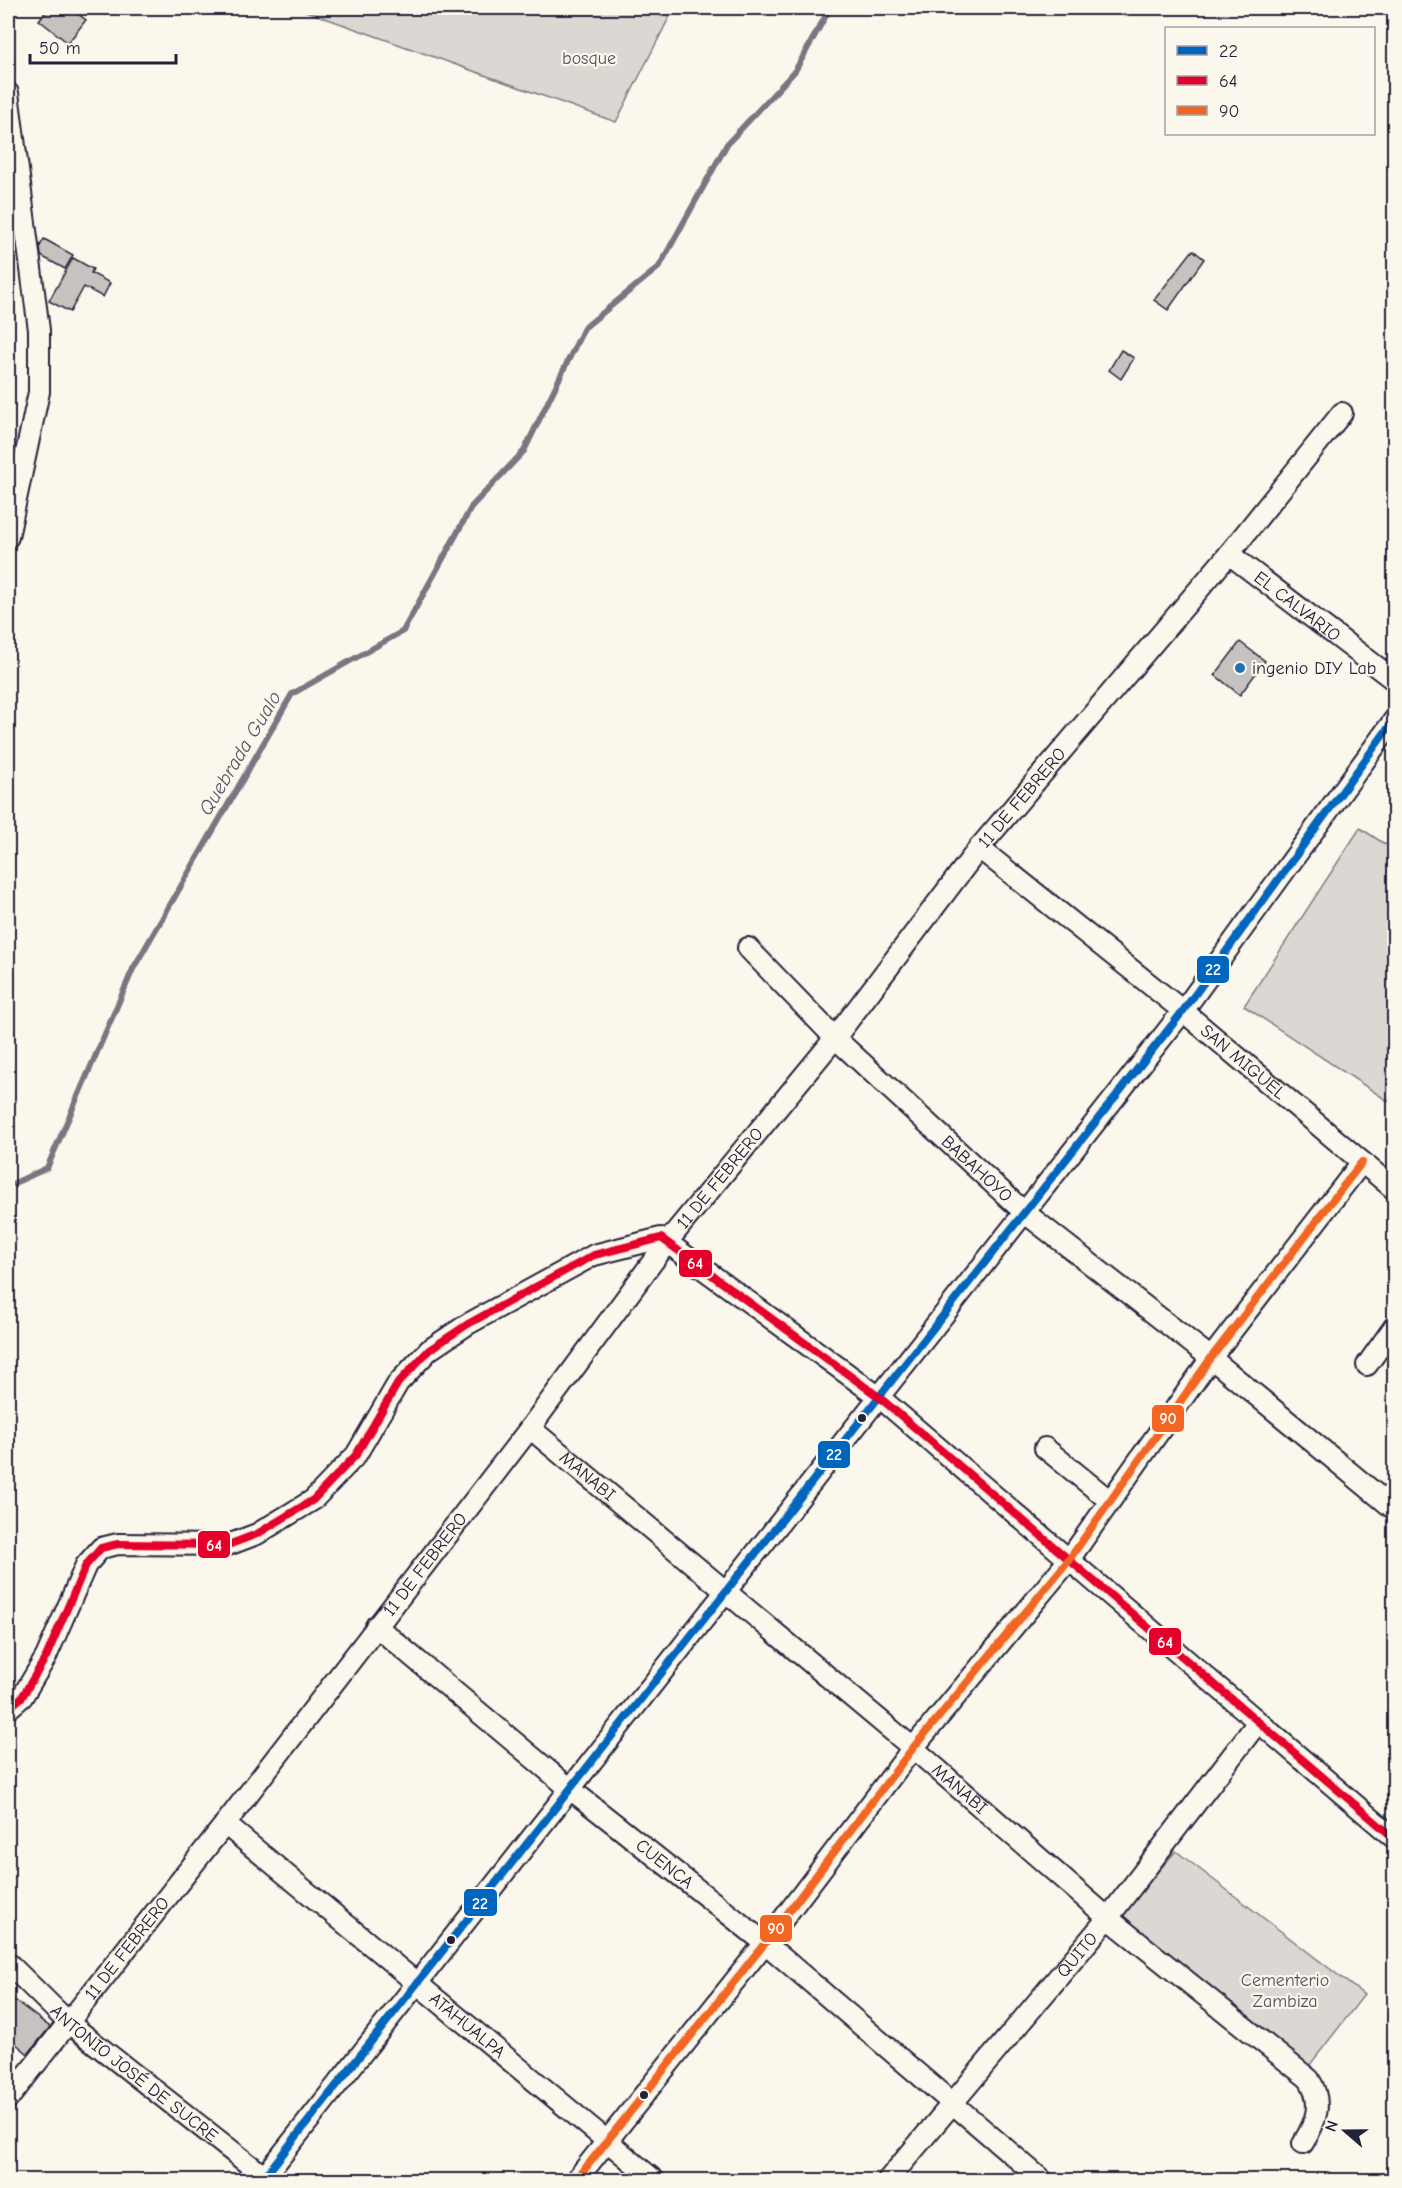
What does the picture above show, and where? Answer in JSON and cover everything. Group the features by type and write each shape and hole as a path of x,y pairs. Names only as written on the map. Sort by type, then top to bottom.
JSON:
{"street":[{"path":"8,93 39,330 39,392 8,537"},
{"name":"11 DE FEBRERO","path":"8,2099 70,2024 530,1428 668,1241 835,1038 979,848 1229,554 1342,413"},
{"name":"EL CALVARIO","path":"1229,554 1395,680"},
{"path":"264,2179 569,1788 1183,1011 1395,720"},
{"name":"SAN MIGUEL","path":"979,848 1183,1011 1395,1189"},
{"name":"BABAHOYO","path":"748,948 835,1038 1024,1212 1211,1358 1394,1508"},
{"path":"576,2181 765,1943 913,1748 1068,1561 1211,1358 1362,1162"},
{"path":"8,1709 22,1697 46,1657 86,1565 101,1548 118,1544 228,1545 257,1534 313,1500 356,1455 398,1383 429,1350 468,1324 594,1255 661,1238 879,1397 1394,1838"},
{"path":"1367,1365 1395,1327"},
{"name":"MANABI","path":"530,1428 913,1748 1108,1918 1309,2079 1317,2091 1318,2106 1314,2126 1304,2143"},
{"path":"1045,1449 1110,1501"},
{"name":"CUENCA","path":"376,1626 569,1788 765,1943 1042,2181"},
{"name":"QUITO","path":"888,2181 1108,1918 1258,1722"},
{"name":"ATAHUALPA","path":"225,1824 654,2181"},
{"name":"ANTONIO JOSÉ DE SUCRE","path":"8,1963 70,2024 264,2179"}],"green space":[{"name":"bosque","path":"297,8 674,8 616,122"},
{"path":"1360,828 1394,850 1394,1105 1244,1006"},
{"name":"Cementerio Zambiza","path":"1176,1851 1364,1995 1309,2066 1119,1916"}],"building":[{"path":"49,8 70,8 86,20 68,43 39,20"},
{"path":"44,239 73,255 65,269 41,256 40,246"},
{"path":"1193,250 1204,259 1168,310 1154,300"},
{"path":"73,258 93,269 91,273 110,283 103,297 84,287 70,312 49,301"},
{"path":"1121,350 1134,358 1121,379 1109,370"},
{"name":"ingenio DIY Lab","path":"1240,642 1265,661 1240,695 1215,675"},
{"path":"8,1995 50,2027 28,2054 8,2037"}],"waterway":[{"name":"Quebrada Gualo","path":"8,1186 47,1168 133,969 292,694 403,631 472,506 524,451 584,328 659,267 727,144 795,71 830,8"}],"transit line":[{"name":"22","path":"262,2180 1183,1011 1394,720"},
{"name":"90","path":"576,2180 765,1943 913,1748 1068,1561 1211,1358 1362,1162"},
{"name":"64","path":"8,1709 22,1697 46,1657 86,1565 101,1548 118,1544 228,1545 257,1534 313,1500 356,1455 398,1383 429,1350 468,1324 594,1255 661,1238 879,1397 1394,1838"}],"place":[{"name":"ingenio DIY Lab","path":"1240,668"}]}
